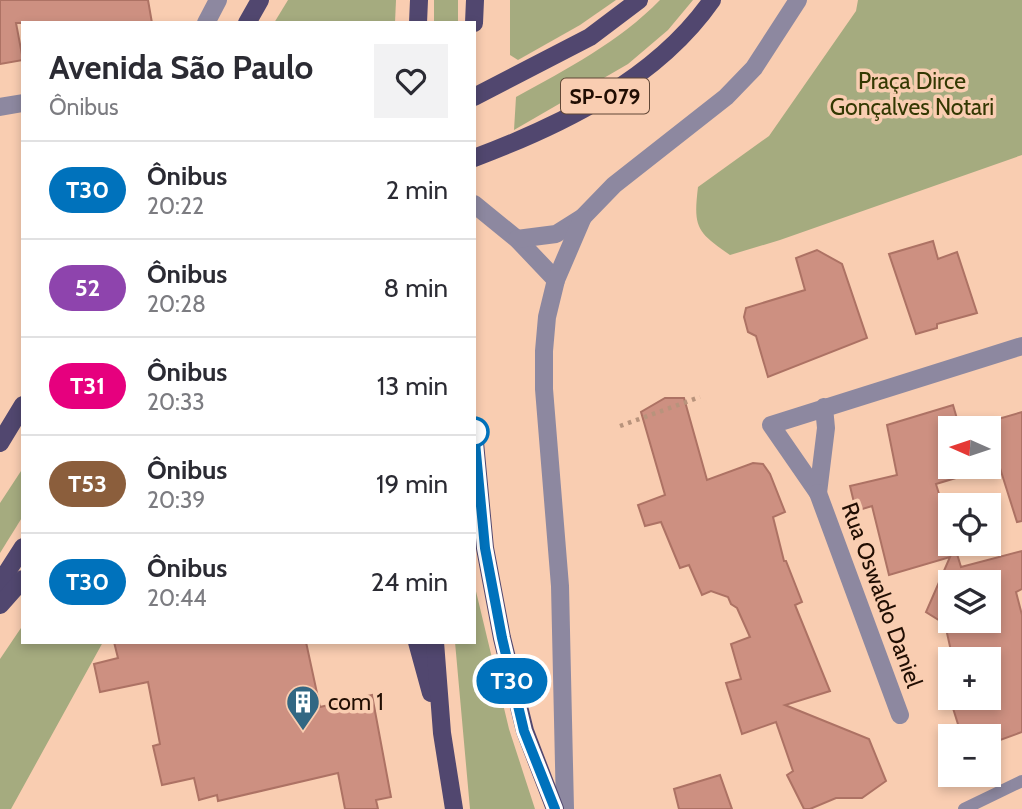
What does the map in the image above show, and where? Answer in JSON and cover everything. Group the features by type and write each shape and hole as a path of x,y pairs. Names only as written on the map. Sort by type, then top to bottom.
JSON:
{"main road":[{"path":"248,21 260,0"},
{"path":"418,21 419,0"},
{"path":"474,21 475,0"},
{"name":"SP-079","path":"476,96 590,37 639,0"},
{"name":"SP-079","path":"476,157 591,105 656,61 698,21 712,0"},
{"path":"0,443 18,416"},
{"path":"476,453 485,548 502,638 524,731 555,809"},
{"path":"0,583 21,550"},
{"path":"0,605 21,581"},
{"path":"418,644 442,733"},
{"path":"435,644 442,733 454,809"}],"street":[{"path":"207,21 218,0"},
{"path":"517,239 556,233 583,217 614,185 726,97 754,68 797,0"},
{"path":"0,107 21,103"},
{"path":"476,206 517,239 556,280"},
{"path":"565,809 560,586 544,389 544,351 547,317 556,280 583,217"},
{"path":"824,407 1022,346"},
{"name":"Rua Oswaldo Daniel","path":"818,493 826,428 824,407 771,425 818,493 900,715"}],"lane":[{"path":"964,809 1022,781"}],"path":[{"path":"620,426 700,397"}],"green space":[{"path":"288,0 396,0 395,21 275,21"},
{"path":"434,0 458,0 458,21 434,21"},
{"path":"510,0 616,0 580,25 518,60 510,55"},
{"path":"660,0 693,0 668,30 628,64 514,130 516,97 610,42"},
{"name":"Praça Dirce Gonçalves Notari","path":"858,0 1022,0 1022,155 730,255 710,240 700,228 696,212 698,187 769,136 856,11"},
{"path":"21,471 21,519 0,553 0,503"},
{"path":"476,591 509,729 535,809 470,809 455,644 476,644"},
{"path":"21,628 21,644 102,644 11,809 0,809 0,659"}],"building":[{"path":"0,0 148,0 152,21 16,23 21,60 0,64"},
{"path":"933,241 938,259 957,252 977,313 937,324 937,328 916,334 889,254"},
{"path":"817,250 842,264 867,338 768,377 756,336 748,332 744,317 746,308 805,290 796,258"},
{"path":"665,398 684,398 707,480 753,463 763,464 770,474 785,512 773,517 784,561 802,602 795,605 830,691 785,705 869,739 886,781 862,798 836,798 804,809 787,775 793,771 776,722 742,734 726,683 741,679 731,644 750,637 737,608 731,604 728,597 711,591 702,595 689,565 680,568 661,522 645,526 638,505 665,495 641,412"},
{"path":"953,405 956,416 938,416 938,480 949,480 936,484 939,493 938,556 958,556 961,567 1022,551 1022,589 1016,592 1022,615 1022,732 1001,740 1001,724 958,724 954,710 1001,710 1001,647 950,647 947,633 1001,633 1001,570 944,570 950,557 889,575 872,506 856,511 850,486 897,475 887,425"},
{"path":"1022,412 1022,521 1017,522 1001,471 1001,418"},
{"path":"938,584 938,620 926,612"},
{"path":"114,644 306,644 320,707 372,695 391,797 376,800 378,809 345,809 338,773 218,801 217,795 199,800 194,778 162,785 153,746 160,744 148,682 100,692 94,664 118,658"},
{"path":"720,775 732,809 679,809 674,789"}],"bus line":[{"name":"T30","path":"476,453 485,548 502,638 524,731 555,809"}],"place":[{"name":"com 1","path":"303,732"}]}
